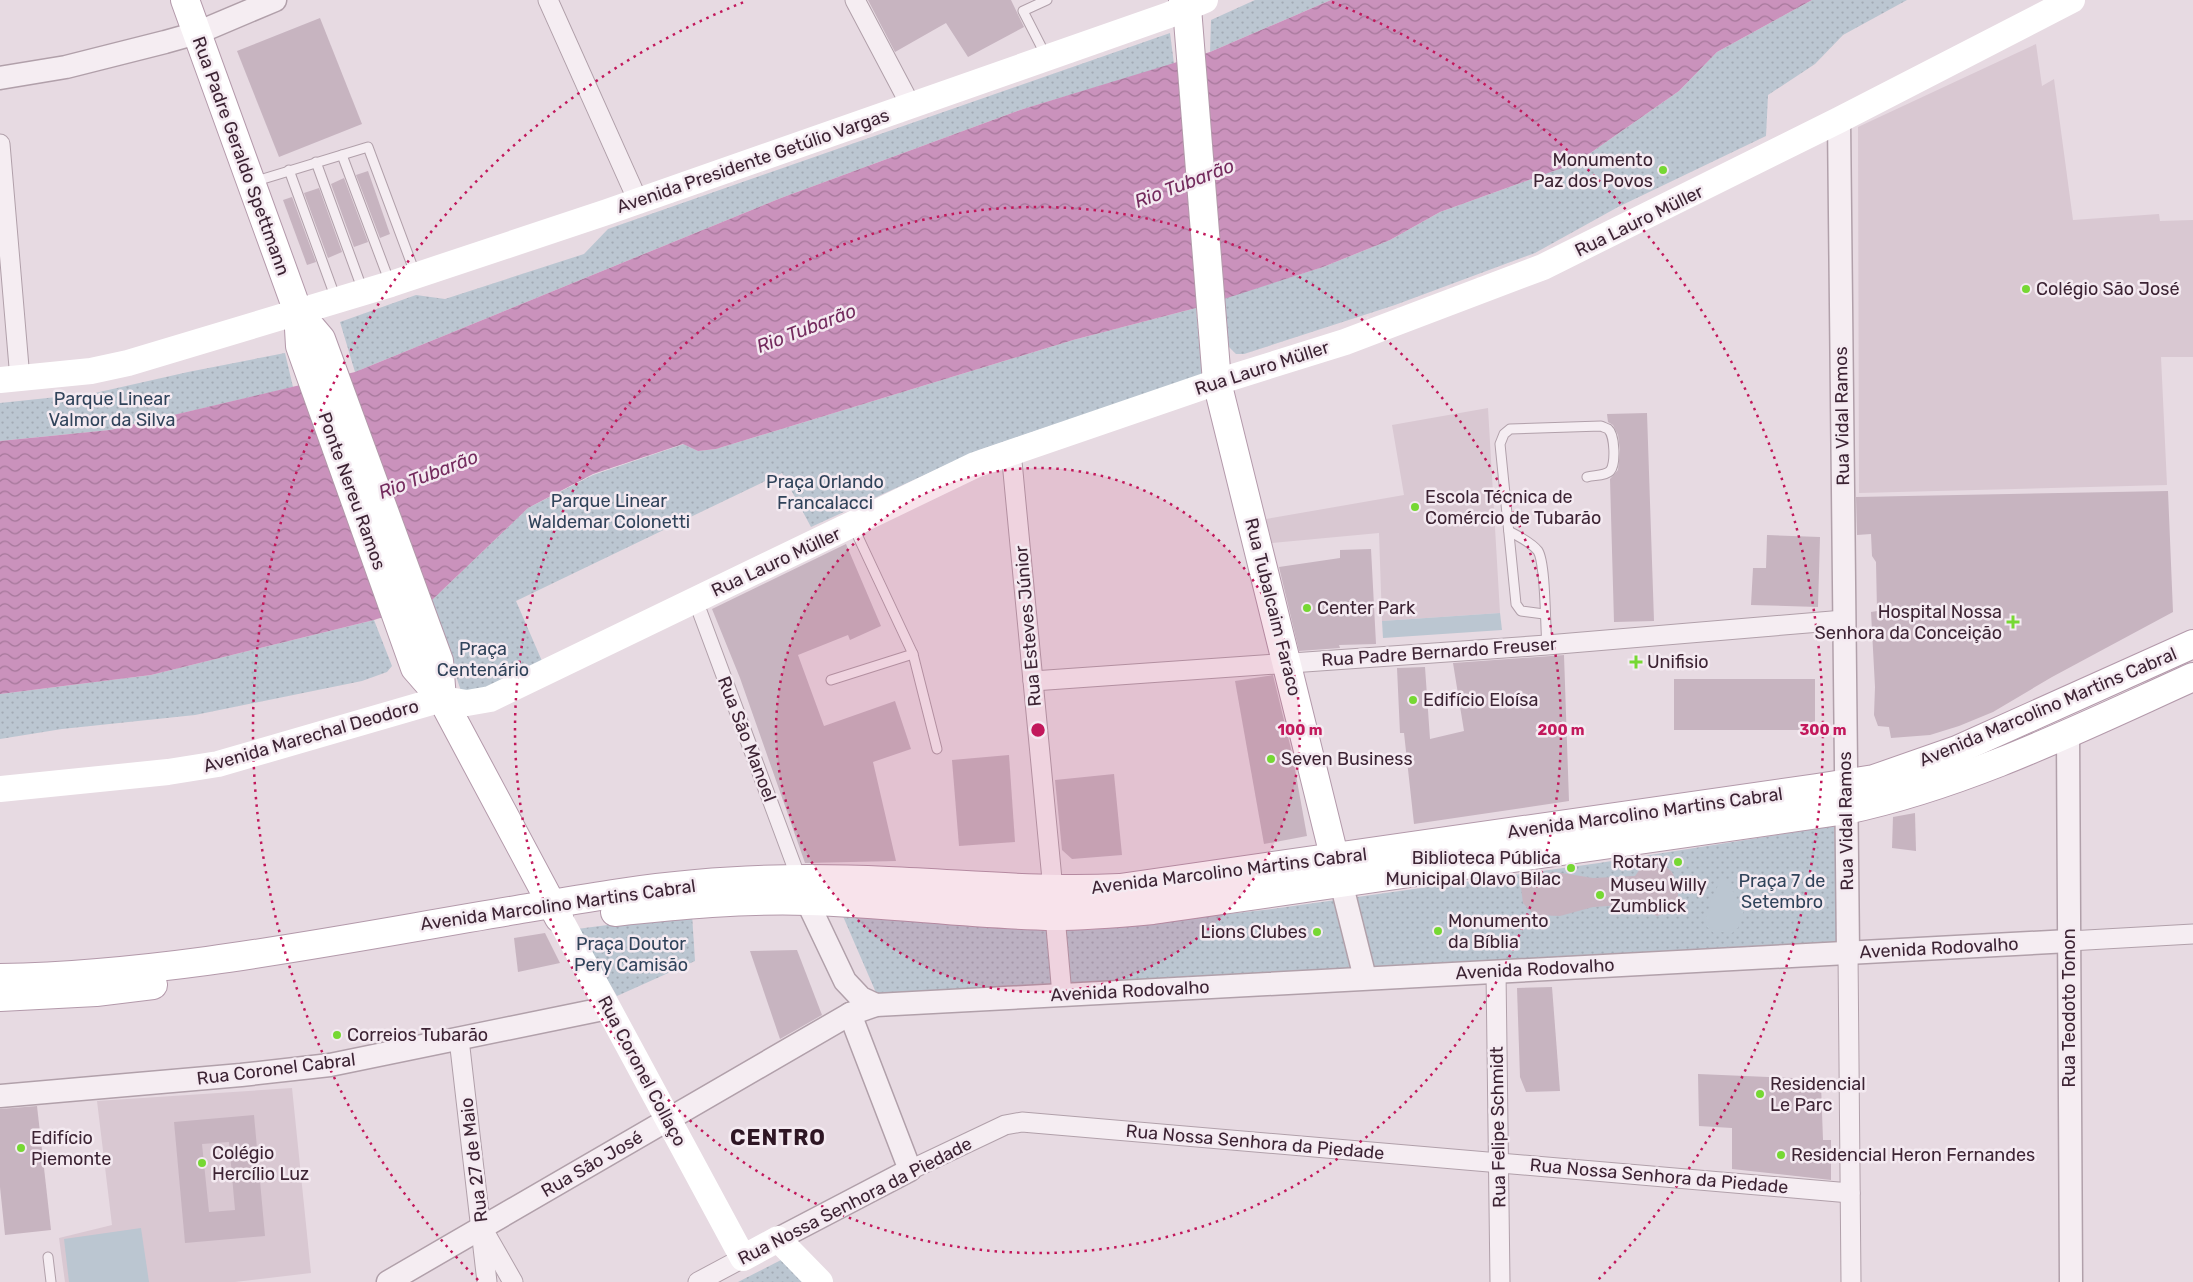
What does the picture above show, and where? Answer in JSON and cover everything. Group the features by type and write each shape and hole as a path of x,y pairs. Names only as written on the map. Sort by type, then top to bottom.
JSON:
{"main road":[{"name":"Rua Padre Geraldo Spettmann","path":"185,0 298,312"},
{"name":"Rua Lauro Müller","path":"442,699 466,703 490,699 694,599 853,526 975,465 1011,451 1217,382 1345,342 1544,267 1839,120 2072,0"},
{"name":"Avenida Presidente Getúlio Vargas","path":"10,380 91,371 128,363 391,284 638,201 1191,8"},
{"name":"Rua Tubalcaim Faraco","path":"1191,8 1217,382 1338,870"},
{"name":"Ponte Nereu Ramos","path":"298,312 311,343 427,664"},
{"name":"Avenida Marcolino Martins Cabral","path":"1846,797 1874,779 1957,750 2193,644"},
{"name":"Rua Coronel Collaço","path":"427,664 442,699 743,1258"},
{"name":"Avenida Marcolino Martins Cabral","path":"0,978 71,975 189,962 556,911 698,904 803,890 1153,910 1338,870 1846,797 1908,795 1960,778 2068,733 2193,677"},
{"path":"2068,733 2068,721 2073,712 2086,704 2109,683"},
{"name":"Avenida Marechal Deodoro","path":"0,789 168,772 218,764 442,699"},
{"name":"Avenida Marcolino Martins Cabral","path":"0,998 96,992 170,983 556,911"},
{"path":"778,1239 820,1282"},
{"name":"Rua Nossa Senhora da Piedade","path":"743,1258 778,1239"}],"street":[{"path":"0,78 66,67 197,33 275,0"},
{"path":"548,0 638,201"},
{"path":"855,0 911,106"},
{"name":"Rua Vidal Ramos","path":"1839,120 1851,1282"},
{"path":"0,144 10,380"},
{"name":"Rua Esteves Júnior","path":"1011,451 1062,995"},
{"name":"Rua São Manoel","path":"694,599 803,890 845,981 861,998 876,1005"},
{"name":"Rua Padre Bernardo Freuser","path":"1033,681 1546,645 1844,620"},
{"name":"Rua Teodoto Tonon","path":"2068,733 2071,1282"},
{"name":"Rua Tubalcaim Faraco","path":"1338,870 1365,978"},
{"name":"Avenida Rodovalho","path":"876,1005 2193,934"},
{"name":"Rua Felipe Schmidt","path":"1496,971 1500,1282"},
{"name":"Rua São José","path":"388,1282 850,1014 876,1005"},
{"name":"Rua Coronel Cabral","path":"0,1096 291,1070 338,1064 608,1008"},
{"path":"850,1014 910,1170"},
{"name":"Rua 27 de Maio","path":"459,1038 488,1282"},
{"name":"Rua Nossa Senhora da Piedade","path":"778,1239 910,1170 1005,1125 1022,1122 1850,1193"},
{"path":"482,1227 513,1282"},
{"name":"Rua Nossa Senhora da Piedade","path":"698,1282 743,1258"}],"lane":[{"path":"1047,0 1023,11 1047,58"},
{"path":"251,183 368,147 416,276"},
{"path":"342,154 391,284"},
{"path":"316,162 364,292"},
{"path":"289,170 336,300"},
{"path":"1544,614 1527,613 1517,608 1500,444 1504,434 1510,429 1601,426 1609,430 1614,438 1614,466 1607,473 1587,476"},
{"path":"853,526 913,654 937,749"},
{"path":"1509,531 1531,544 1539,553 1543,569 1546,645"},
{"path":"832,680 913,654"},
{"path":"48,1257 51,1282"}],"shaded area":[{"name":"Colégio São José","path":"2036,44 2042,86 2054,79 2073,220 2159,214 2160,221 2193,220 2193,357 2161,357 2167,485 1859,493 1858,127"},
{"name":"Escola Técnica de Comércio de Tubarão","path":"1488,408 1500,613 1382,621 1379,533 1272,543 1266,519 1404,495 1392,425"},
{"name":"Colégio Hercílio Luz","path":"292,1088 311,1273 235,1282 65,1282 59,1238 112,1225 97,1101"}],"green space":[{"path":"1255,0 1331,0 1210,52 1211,20"},
{"path":"1812,0 1907,0 1843,35 1815,64 1768,95 1766,136 1618,207 1535,253 1395,305 1244,354 1236,354 1227,345 1221,299 1323,267 1390,240 1440,212 1576,163 1679,91 1717,52"},
{"path":"1170,33 1174,64 1023,109 781,198 355,372 340,322 416,295 445,299 584,254 608,229"},
{"name":"Parque Linear Waldemar Colonetti","path":"1196,308 1202,375 979,450 811,527 782,473 516,601 542,661 493,688 462,694 431,601 528,508 593,475 684,444 698,451 716,449 1073,340"},
{"name":"Parque Linear Valmor da Silva","path":"285,353 293,387 110,430 0,441 0,403 95,393"},
{"path":"1500,613 1502,630 1383,638 1382,621"},
{"path":"374,620 392,666 387,672 362,681 195,715 62,729 0,739 0,694 151,675"},
{"name":"Praça 7 de Setembro","path":"1834,826 1840,944 877,995 842,914 1089,930 1272,909 1599,863"},
{"path":"1724,878 1726,885 1731,886 1733,892 1737,893 1736,900 1741,903 1744,910 1738,928 1732,933 1721,932 1715,934 1707,927 1704,919 1711,912 1710,904 1718,882"},
{"name":"Praça Doutor Pery Camisão","path":"692,914 695,961 617,996 577,929"},
{"path":"141,1228 149,1282 69,1282 64,1239"},
{"path":"781,1260 802,1282 738,1282"}],"water":[{"name":"Rio Tubarão","path":"1331,0 1812,0 1717,52 1679,91 1576,163 1440,212 1390,240 1323,267 1196,308 1073,340 716,449 698,451 683,444 593,474 528,508 431,601 374,620 151,675 0,694 0,441 110,430 355,372 781,198 1023,109 1210,52"}],"building":[{"path":"868,0 1011,0 1024,27 968,57 946,23 895,52"},
{"path":"320,18 362,124 279,157 237,51"},
{"path":"368,171 390,234 380,238 356,175"},
{"path":"344,178 368,242 354,247 331,184"},
{"path":"319,188 342,252 328,258 304,193"},
{"path":"292,197 316,262 307,265 283,200"},
{"path":"1647,413 1654,621 1614,622 1610,479 1618,470 1620,450 1618,435 1613,425 1608,422 1607,414"},
{"name":"Hospital Nossa Senhora da Conceição","path":"2168,491 2173,612 2052,677 1993,712 1959,726 1930,735 1891,738 1889,727 1878,726 1874,715 1875,687 1871,612 1877,611 1876,562 1872,556 1871,534 1857,535 1856,497"},
{"path":"1767,535 1820,537 1818,607 1751,605 1753,568 1766,568"},
{"path":"846,544 881,626 850,640 848,635 798,655 824,726 895,701 911,749 873,762 896,861 805,863 740,678 712,609"},
{"path":"1371,549 1376,644 1339,645 1340,648 1299,651 1279,567 1340,558 1340,550"},
{"path":"1564,655 1569,801 1414,824 1404,733 1400,733 1397,668 1425,667 1430,739 1464,731 1453,663"},
{"name":"Seven Business","path":"1273,675 1292,753 1307,836 1264,844 1235,681"},
{"path":"1674,679 1815,679 1815,730 1674,730"},
{"path":"1009,755 1015,842 959,846 952,760"},
{"path":"1114,774 1122,855 1072,859 1062,850 1055,780"},
{"path":"1915,813 1916,851 1892,848 1893,817"},
{"name":"Museu Willy Zumblick","path":"1649,862 1661,862 1672,872 1678,884 1678,902 1670,912 1657,916 1640,908 1637,904 1593,907 1560,916 1534,915 1523,903 1521,887 1531,876 1555,872 1593,878 1635,876 1642,866"},
{"path":"545,933 560,963 518,972 514,938"},
{"path":"797,950 822,1015 780,1039 750,951"},
{"path":"1552,987 1560,1091 1526,1092 1520,1077 1517,988"},
{"path":"1698,1074 1793,1078 1793,1083 1821,1084 1823,1140 1831,1140 1831,1180 1732,1169 1732,1128 1699,1126"},
{"name":"Edifício Piemonte","path":"37,1106 51,1230 5,1235 0,1187 0,1109"},
{"path":"254,1115 265,1236 185,1243 174,1122","holes":["229,1142 235,1210 209,1212 202,1144"]}],"place":[{"name":"Monumento Paz dos Povos","path":"1663,170"},
{"name":"Colégio São José","path":"2026,289"},
{"name":"Escola Técnica de Comércio de Tubarão","path":"1415,507"},
{"name":"Center Park","path":"1307,608"},
{"name":"Hospital Nossa Senhora da Conceição","path":"2013,622"},
{"name":"Unifisio","path":"1636,662"},
{"name":"Edifício Eloísa","path":"1413,700"},
{"name":"Seven Business","path":"1271,759"},
{"name":"Rotary","path":"1678,862"},
{"name":"Biblioteca Pública Municipal Olavo Bilac","path":"1571,868"},
{"name":"Museu Willy Zumblick","path":"1600,895"},
{"name":"Monumento da Bíblia","path":"1438,931"},
{"name":"Lions Clubes","path":"1317,932"},
{"name":"Correios Tubarão","path":"337,1035"},
{"name":"Residencial Le Parc","path":"1760,1094"},
{"name":"Edifício Piemonte","path":"21,1148"},
{"name":"Residencial Heron Fernandes","path":"1781,1155"},
{"name":"Colégio Hercílio Luz","path":"202,1163"}],"district":[{"name":"CENTRO","path":"778,1137"}],"park label":[{"name":"Praça Orlando Francalacci","path":"825,492"},
{"name":"Praça Centenário","path":"483,660"}]}
